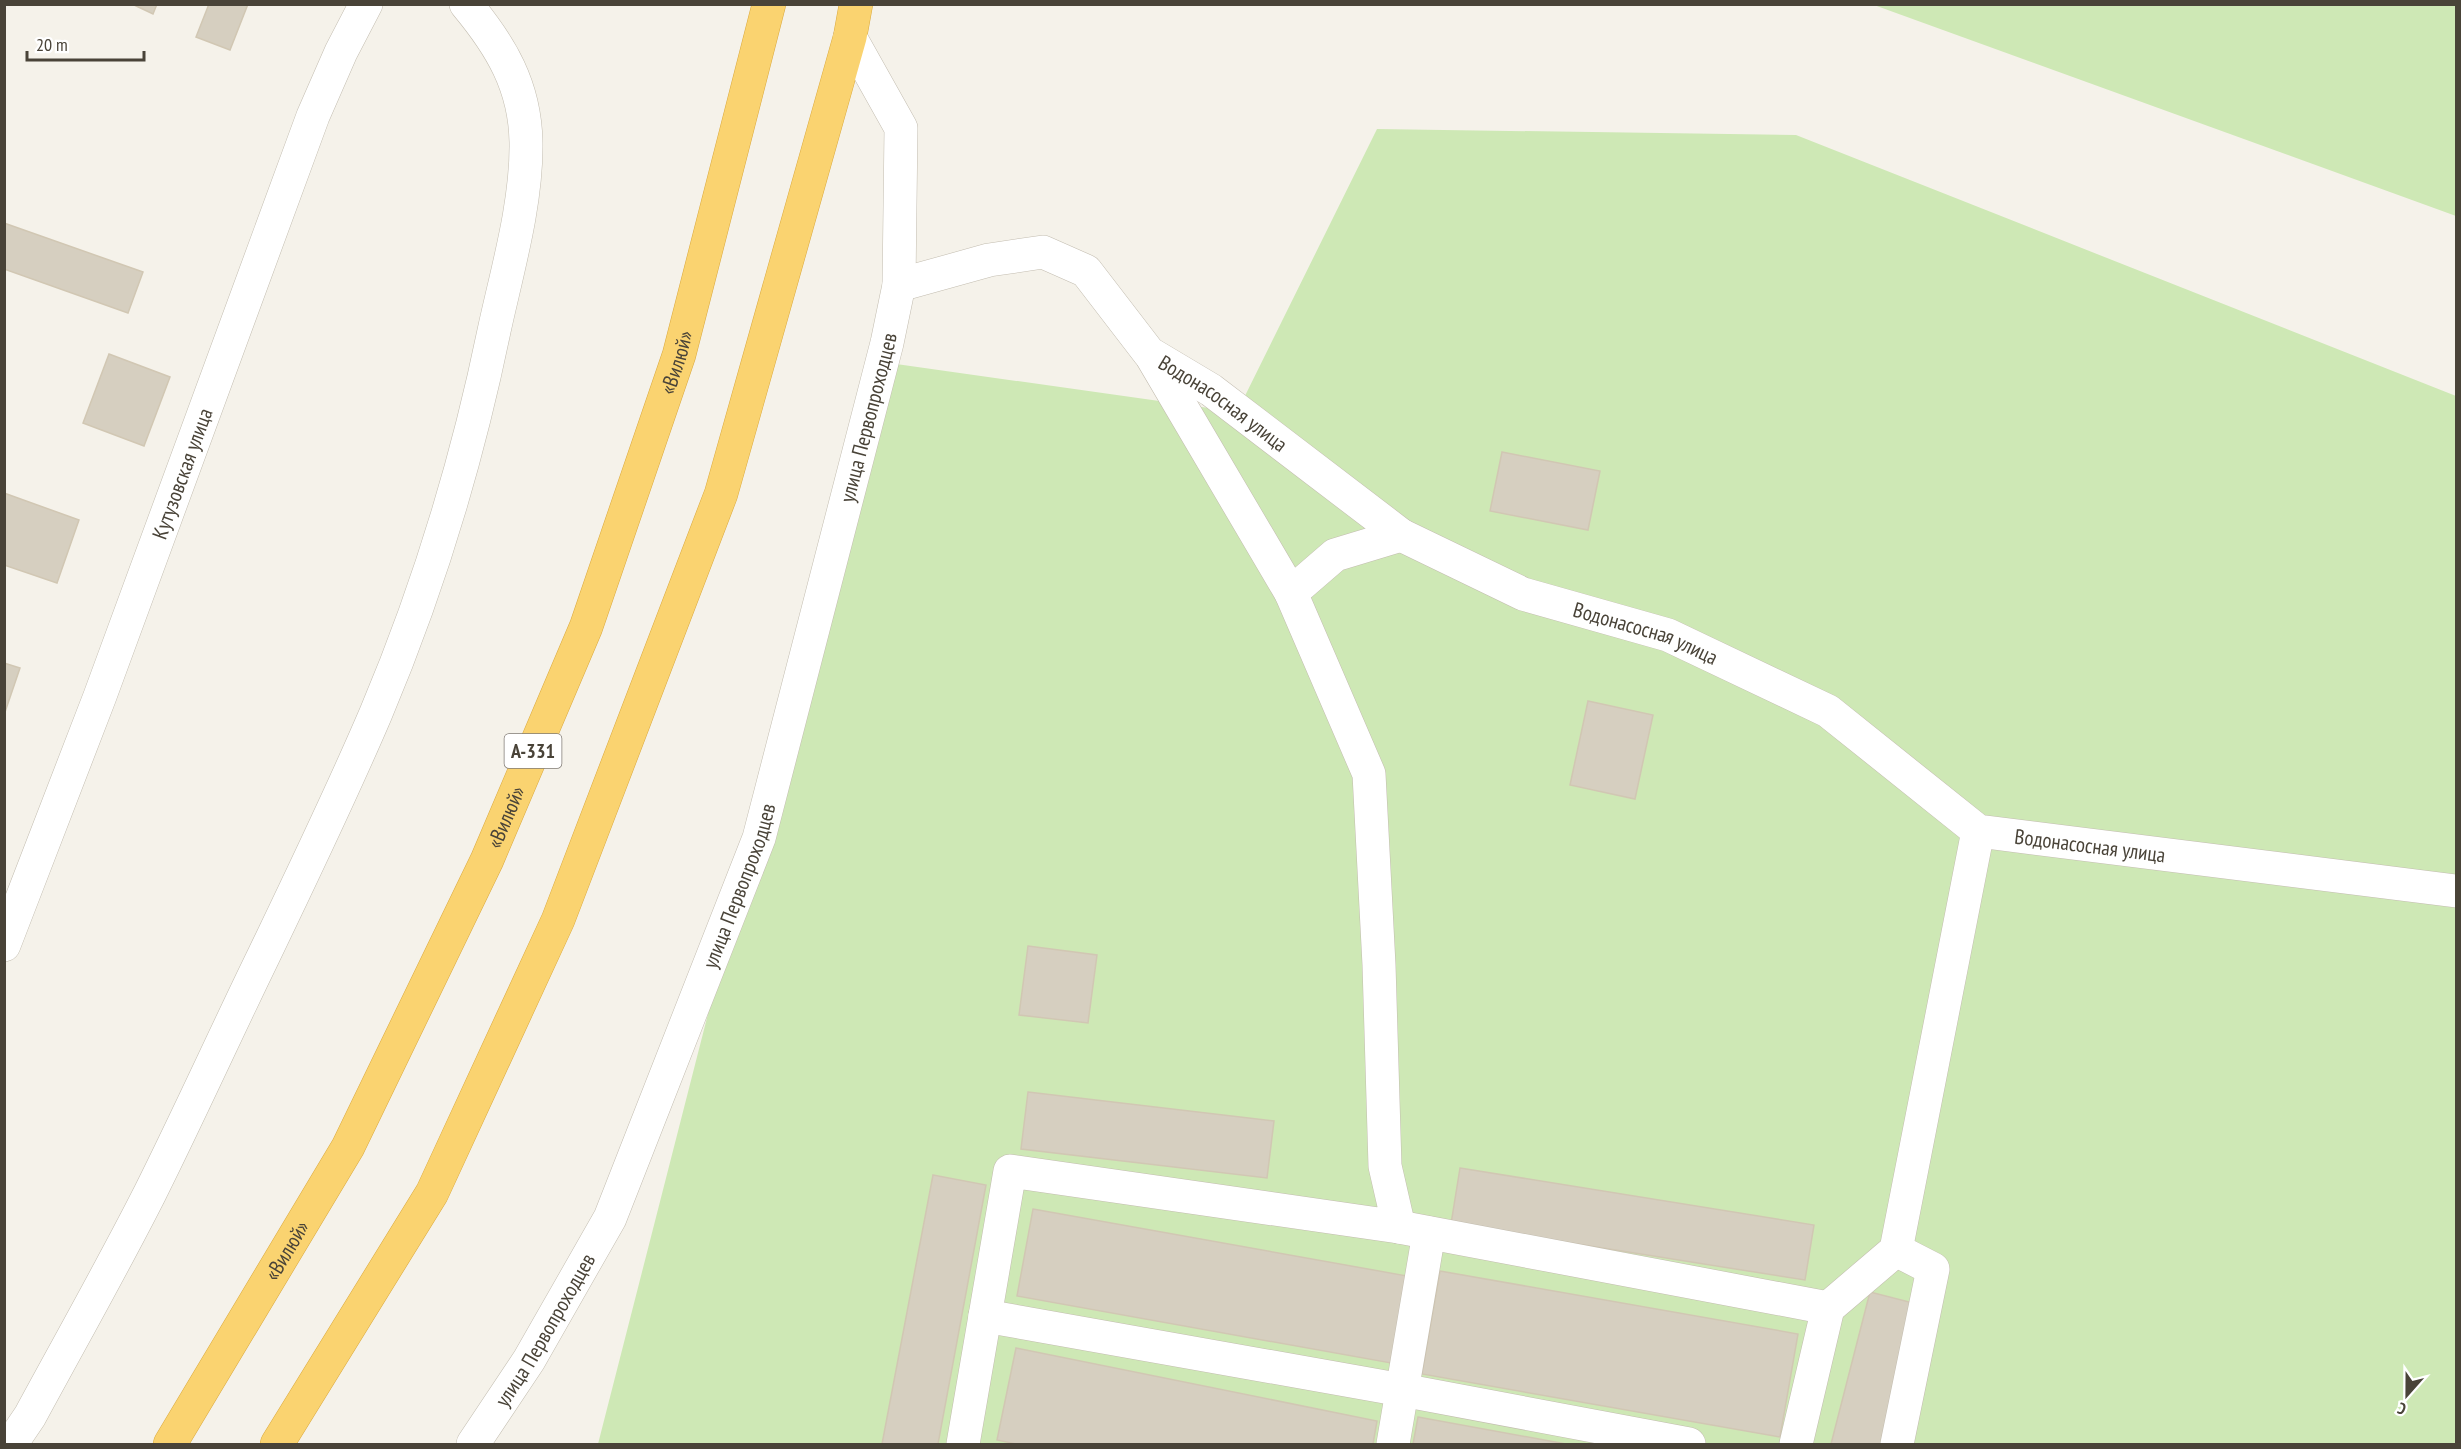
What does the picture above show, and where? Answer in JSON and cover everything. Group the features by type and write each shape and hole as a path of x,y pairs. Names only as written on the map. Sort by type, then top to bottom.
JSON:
{"highway":[{"name":"«Вилюй»","path":"171,1444 348,1147 487,860 586,627 679,355 769,4"},
{"path":"277,1444 432,1193 558,920 721,494 850,37 856,4"}],"street":[{"name":"Кутузовская улица","path":"4,945 100,696 313,116 341,52 366,4"},
{"path":"11,1444 30,1416 150,1194 318,842 376,712 422,594 465,459 516,228 524,186 526,141 522,106 513,73 490,34 466,4"},
{"name":"улица Первопроходцев","path":"473,1444 529,1360 610,1218 759,838 884,354 899,285 901,128 850,37"},
{"name":"Водонасосная улица","path":"899,285 989,260 1042,252 1086,271 1149,353 1211,390 1401,535 1523,594 1668,635 1828,711 1978,831 2457,891"},
{"path":"1149,353 1291,593 1369,774 1379,965 1385,1166 1414,1230 1402,1390 1393,1444"},
{"path":"1291,593 1335,555 1401,535"},
{"path":"1796,1444 1828,1308 1896,1250 1978,831"},
{"path":"963,1444 1010,1171 1414,1230 1828,1308"},
{"path":"1896,1250 1933,1269 1898,1444"},
{"path":"985,1316 1689,1444"}],"green space":[{"path":"1874,5 2456,5 2456,216"},
{"path":"1377,129 1796,135 2456,396 2456,1444 598,1444 875,361 1237,412"}],"building":[{"path":"132,4 157,4 153,14"},
{"path":"209,4 248,4 230,50 196,37"},
{"path":"4,223 143,272 128,313 4,269"},
{"path":"109,354 170,377 144,446 83,423"},
{"path":"1502,452 1600,471 1588,530 1490,511"},
{"path":"4,493 79,520 57,583 4,565"},
{"path":"4,663 20,668 4,715"},
{"path":"1588,701 1653,715 1635,799 1570,785"},
{"path":"1028,946 1097,955 1088,1023 1019,1015"},
{"path":"1028,1092 1274,1121 1267,1178 1021,1149"},
{"path":"1460,1168 1814,1225 1805,1280 1451,1224"},
{"path":"933,1175 986,1185 938,1444 882,1444"},
{"path":"1033,1209 1407,1276 1391,1363 1017,1296"},
{"path":"1440,1271 1798,1334 1780,1437 1422,1374"},
{"path":"1870,1292 1917,1304 1881,1444 1831,1444"},
{"path":"1016,1348 1377,1421 1373,1444 1016,1444 997,1440"},
{"path":"1418,1417 1566,1444 1413,1444"}]}
